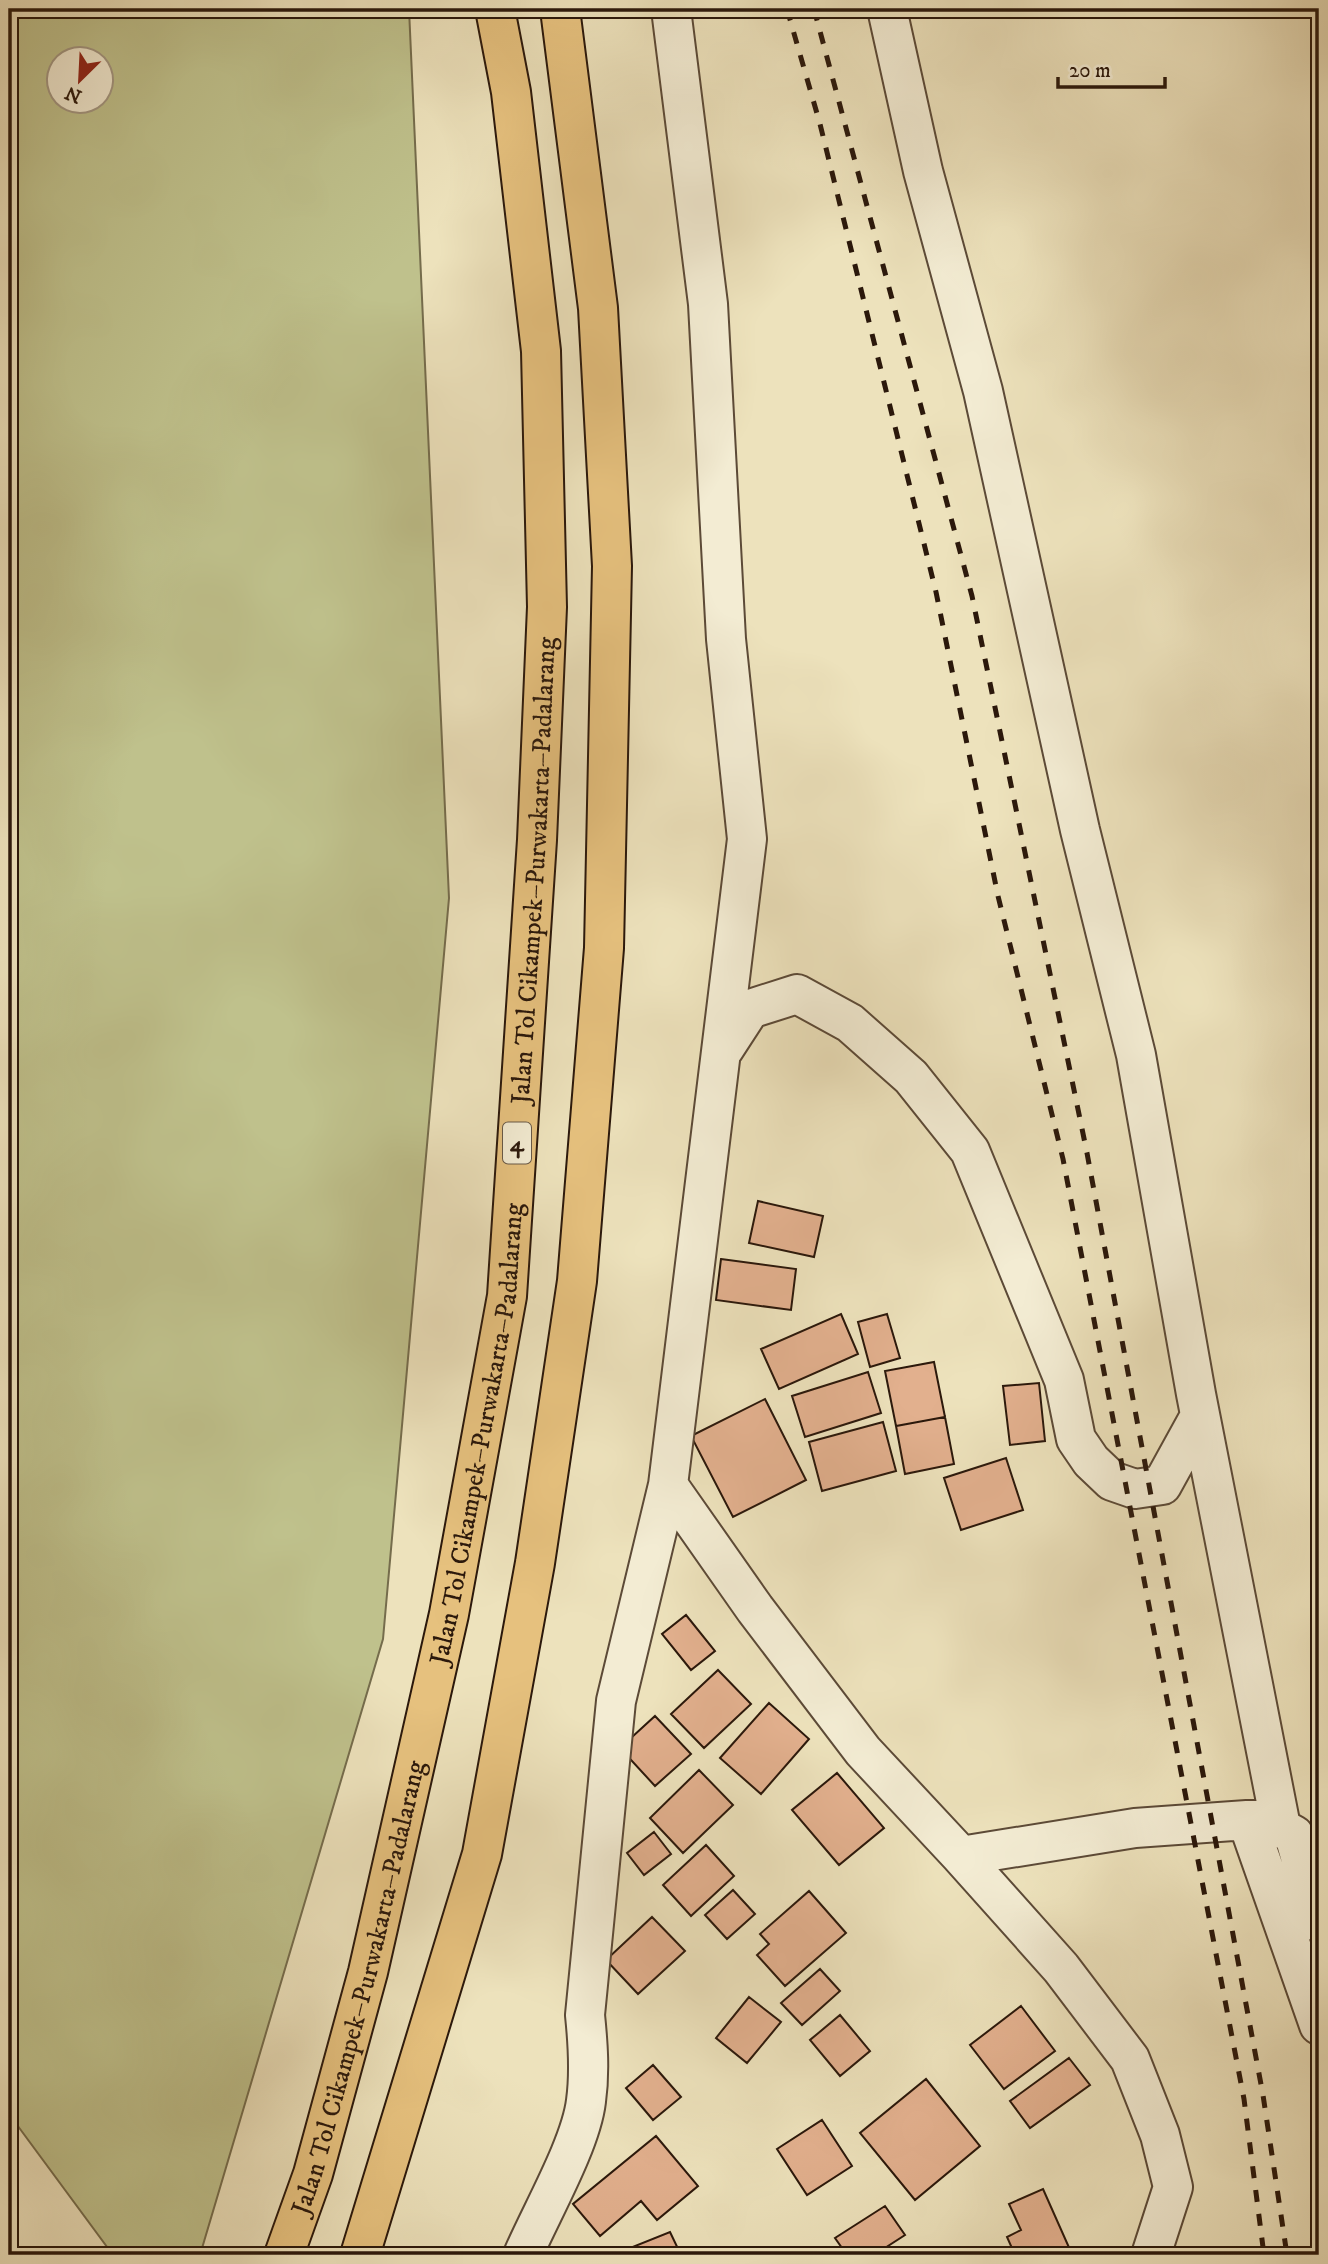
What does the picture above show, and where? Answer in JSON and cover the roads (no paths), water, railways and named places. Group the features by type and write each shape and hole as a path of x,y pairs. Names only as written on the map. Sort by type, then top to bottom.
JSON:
{"highway":[{"name":"Jalan Tol Cikampek–Purwakarta–Padalarang","path":"284,2255 313,2174 368,1972 449,1614 507,1297 537,840 547,607 541,351 511,92 495,9"},
{"path":"360,2255 482,1854 535,1563 577,1281 604,948 612,565 598,308 560,9"}],"street":[{"path":"523,2255 567,2158 586,2104 589,2059 585,2015 616,1701 668,1485 747,839 726,639 708,304 671,9"},
{"path":"887,9 923,171 986,404 1080,830 1136,1055 1200,1416 1264,1824 1319,2025"},
{"path":"721,1054 750,1009 797,994 849,1023 911,1077 970,1150 1064,1380 1076,1439 1091,1461 1112,1481 1135,1489 1162,1485 1200,1416"},
{"path":"668,1485 755,1609 863,1751 1061,1968 1130,2059 1160,2135 1173,2187 1151,2255"},
{"path":"961,1856 1135,1828 1264,1824 1294,1835 1319,1923"}],"railway":[{"path":"787,9 820,124 936,592 998,896 1063,1159 1244,2099 1264,2255"},
{"path":"814,9 972,596 1087,1153 1263,2095 1287,2255"}]}
